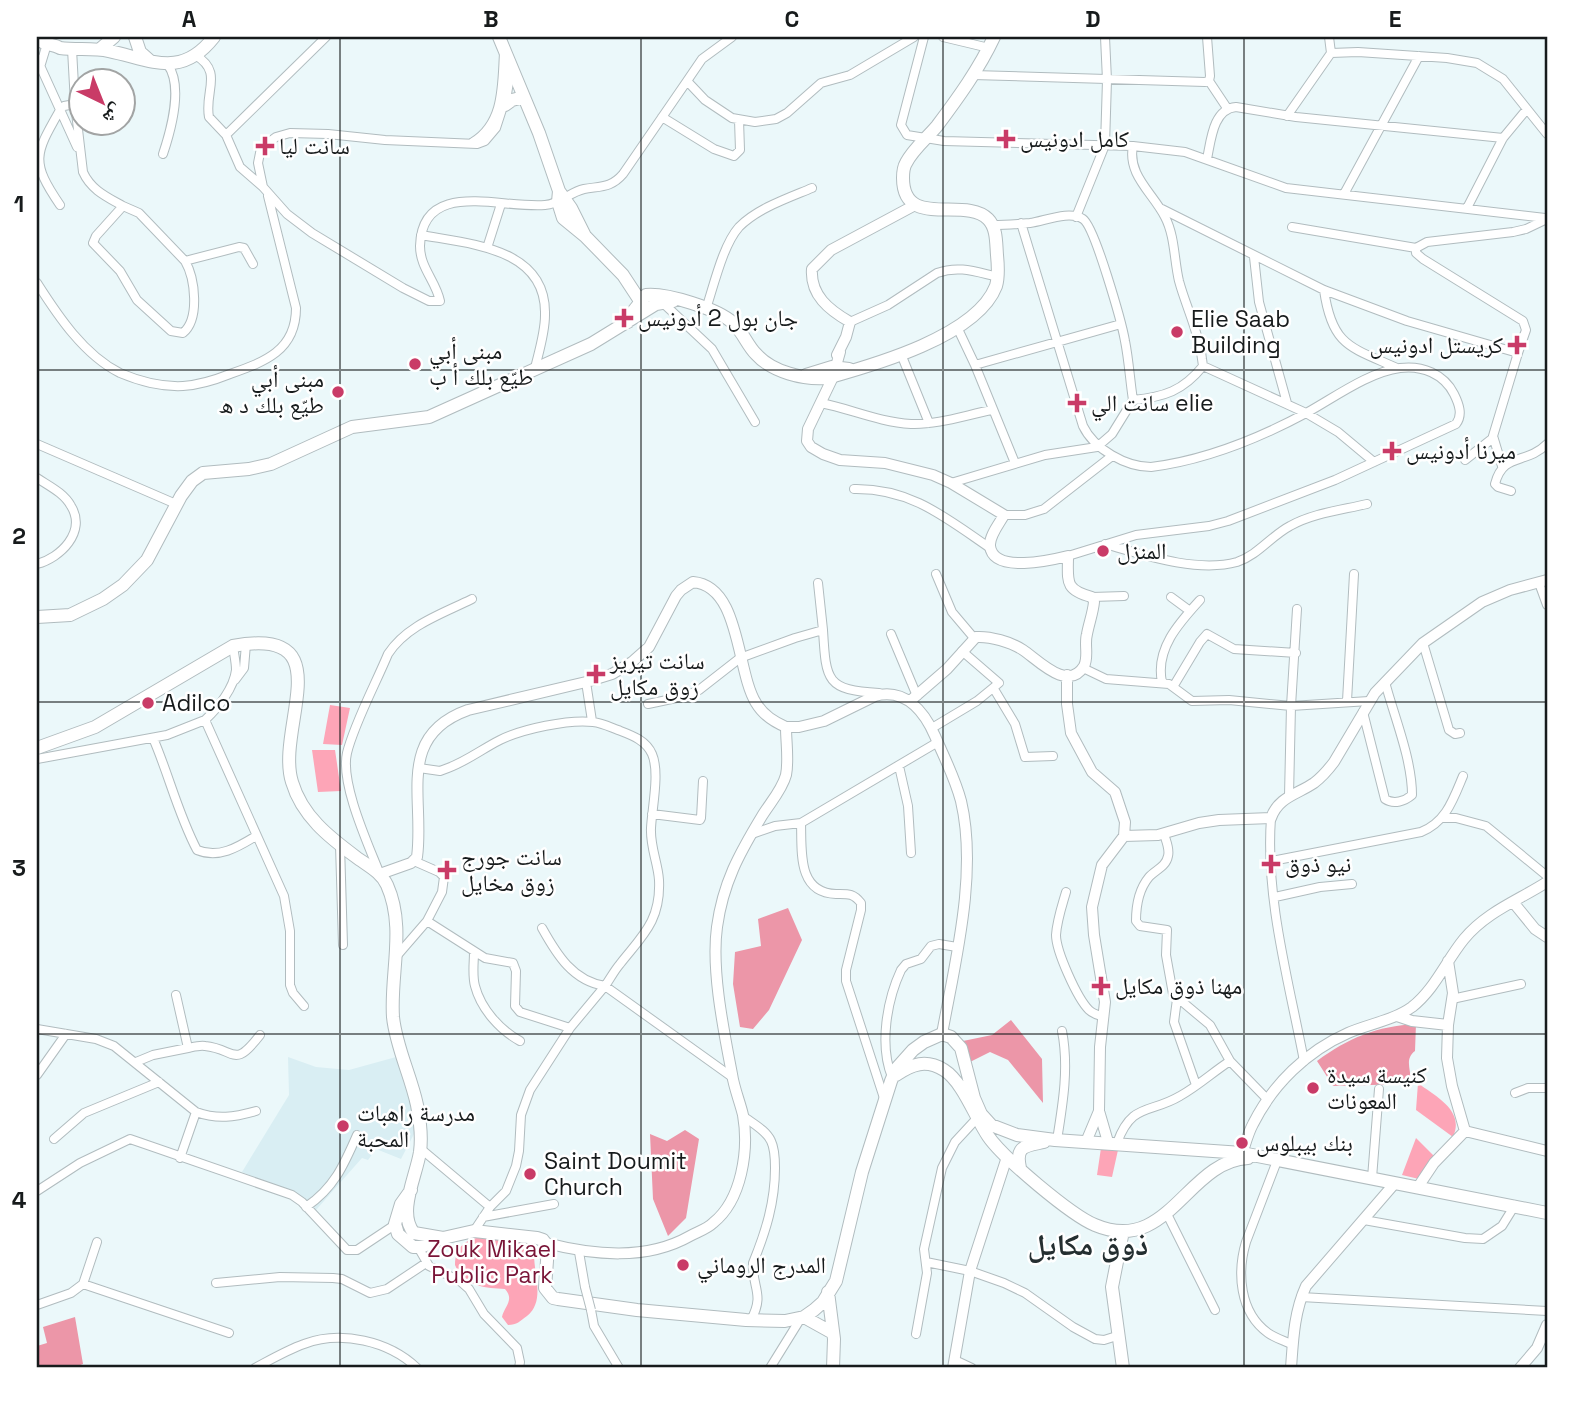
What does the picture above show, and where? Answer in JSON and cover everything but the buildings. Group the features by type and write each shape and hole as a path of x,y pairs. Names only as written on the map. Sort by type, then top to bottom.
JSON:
{"main road":[{"path":"100,49 114,37"},
{"path":"119,53 126,37"},
{"path":"135,37 140,52 149,60"},
{"path":"40,48 100,49 168,65 183,62 195,55 214,37"},
{"path":"499,37 563,203 585,236 651,302"},
{"path":"37,617 70,615 103,599 123,585 147,560 176,504 192,481 203,473 271,464 352,427 429,417 591,344 628,322 651,302 677,300 724,317 735,325 755,354 764,361 802,376 853,370 936,340 957,327 991,295 998,277 993,225 979,214 927,209 915,205 908,200 904,190 903,170 910,156 926,139 973,75 991,42"},
{"path":"505,104 524,97"},
{"path":"37,742 99,723 237,649 267,643 291,655 298,670 288,754 292,783 303,807 316,824 380,874 389,888 396,914 393,1018 417,1105 421,1149 411,1190 401,1204 398,1234 413,1247 474,1231 525,1235 546,1243 549,1255 544,1282 553,1298 613,1308 751,1320 803,1317 823,1302 838,1271 862,1172 892,1077 905,1059 924,1042 942,1034 951,1037 961,1048 962,1078 993,1142 1007,1157 1078,1216 1096,1226 1123,1231 1154,1223 1206,1177 1241,1156"},
{"path":"37,748 75,736 99,723"},
{"path":"923,1063 919,1054 924,1042"},
{"path":"892,1077 909,1066 923,1063 962,1078"},
{"path":"979,1116 990,1125 1017,1135 1211,1151 1259,1158 1547,1213"},
{"path":"1020,1168 1018,1156 1022,1148 1056,1140"},
{"path":"1206,1177 1211,1151"},
{"path":"401,1223 414,1233 443,1238"},
{"path":"1123,1231 1112,1287 1123,1368"},
{"path":"782,1319 811,1306 829,1288"},
{"path":"829,1288 835,1301 833,1368"},
{"path":"803,1317 832,1336"}],"street":[{"path":"226,135 326,37"},
{"path":"195,55 204,61 211,71 209,117 226,135 240,167 287,214 312,233 403,288 429,301 440,301 422,263 421,235 426,221 440,207 458,201 539,205 563,203 579,190 603,188 617,180 702,59 732,37"},
{"path":"687,81 714,108 739,120 767,121 781,117 821,83 850,75 914,37"},
{"path":"924,37 901,125 907,135 926,139 1173,149 1286,188 1547,219"},
{"path":"943,37 991,42"},
{"path":"1076,217 1105,145 1105,37"},
{"path":"1207,37 1209,81 1227,108"},
{"path":"1329,37 1331,53"},
{"path":"40,48 60,110 80,153"},
{"path":"66,49 69,66"},
{"path":"470,144 488,131 496,115 505,51"},
{"path":"1287,116 1320,65 1331,53 1359,52 1477,63 1503,79 1547,134"},
{"path":"1344,194 1419,57"},
{"path":"163,154 176,89 174,76 168,65"},
{"path":"37,283 50,304 81,342 107,365 133,378 171,386 191,385 257,365 272,357 284,345 296,321 296,308 258,163 261,148 290,133 470,144 485,141 492,135 505,104 511,66"},
{"path":"973,75 1209,81"},
{"path":"60,205 44,178 38,156 42,142 60,110 66,105"},
{"path":"1207,159 1218,118 1227,108 1236,107 1287,116 1503,138"},
{"path":"1467,208 1503,138 1527,108"},
{"path":"662,117 714,149 734,156 740,150 739,120"},
{"path":"78,136 83,172 91,186 139,213 185,261 192,276 194,298 189,327 183,333 171,331 137,300 120,271 93,243 96,236 124,206"},
{"path":"1133,146 1134,169 1159,207 1169,228 1179,279 1201,350 1203,366"},
{"path":"706,309 730,243 739,227 763,210 812,188"},
{"path":"488,248 501,204"},
{"path":"850,322 822,303 813,281 812,269 831,250 915,205"},
{"path":"1159,207 1324,290 1407,321 1518,353"},
{"path":"951,483 1015,463 1101,445 1112,434 1133,400 1121,324 1092,230 1084,219 1065,216 993,225"},
{"path":"1292,227 1416,248 1427,242 1513,232 1547,219"},
{"path":"1021,223 1083,426 1090,438 1112,456 1139,467 1190,460 1226,450 1306,413 1361,383 1398,368"},
{"path":"421,235 505,253 518,261 539,285 545,314 535,368"},
{"path":"185,261 239,247 247,251 253,264"},
{"path":"1416,248 1416,253 1423,259 1523,321 1527,330 1500,408 1493,438 1502,466 1495,484 1511,491"},
{"path":"1254,257 1259,302 1287,403"},
{"path":"850,322 880,309 931,276 946,270 968,270 998,277"},
{"path":"854,489 897,494 926,505 990,548 996,556 1017,563 1036,563 1068,556 1136,534 1220,523 1312,489 1449,429 1460,420 1459,405 1441,377 1421,369 1398,368 1358,349 1337,335 1328,315 1324,290"},
{"path":"651,302 712,349 755,422"},
{"path":"850,322 840,352 829,373 822,401 807,432 807,441 816,450 840,460 885,463 916,470 951,483 1004,515 1025,514 1044,509 1112,456"},
{"path":"975,365 1121,324"},
{"path":"957,327 1015,463"},
{"path":"901,354 929,423"},
{"path":"1133,400 1159,397 1174,391 1203,366"},
{"path":"1203,366 1306,413 1338,432 1374,462"},
{"path":"822,401 880,420 912,424 992,410"},
{"path":"1465,460 1493,438"},
{"path":"37,444 176,504"},
{"path":"1502,466 1535,454 1547,444"},
{"path":"37,478 64,496 76,521 74,534 61,551 37,564"},
{"path":"1105,544 1149,557 1181,562 1232,563 1251,555 1292,524 1367,504"},
{"path":"990,548 992,536 1004,515"},
{"path":"1068,556 1069,584 1073,591 1092,597 1124,596"},
{"path":"936,574 952,612 974,638"},
{"path":"1347,701 1354,574"},
{"path":"1304,1061 1275,897 1271,818 1278,806 1289,796 1314,783 1326,772 1339,755 1366,706 1423,643 1496,595 1543,581 1547,605"},
{"path":"414,861 418,845 419,768 428,737 438,725 453,715 612,674 649,647 676,596 693,582 709,587 726,604 740,658 756,703 771,720 786,727 812,725 886,693"},
{"path":"818,583 828,671 837,686 850,691 886,693 913,699"},
{"path":"913,699 947,669 974,638 988,637 1018,647 1054,673 1067,676 1083,668 1093,610 1092,597"},
{"path":"1171,597 1190,611"},
{"path":"395,958 427,921 442,892 444,877 414,861 380,874 360,826 350,786 347,755 388,654 397,642 412,629 472,599"},
{"path":"1162,682 1162,656 1175,629 1200,600"},
{"path":"1289,796 1297,609"},
{"path":"648,704 693,694 740,658 823,630"},
{"path":"891,634 913,699 932,728 954,780 965,825 965,878 957,947 942,1034"},
{"path":"1173,687 1207,634 1234,649 1296,653"},
{"path":"1423,643 1449,730 1455,734 1460,733"},
{"path":"37,759 180,732 205,720 224,699 236,669 237,649"},
{"path":"230,685 244,667 237,649"},
{"path":"932,728 994,689 999,683 962,651"},
{"path":"1083,668 1106,679 1162,682 1192,701 1229,700 1291,706 1347,701 1366,706"},
{"path":"1067,676 1071,733 1092,772 1115,792 1123,812 1124,836 1102,864 1094,894 1092,918 1104,996 1104,1017 1100,1046 1099,1111 1086,1142"},
{"path":"586,682 592,721"},
{"path":"1366,706 1385,799 1394,802 1407,799 1412,795 1408,767 1385,682"},
{"path":"994,689 1015,724 1025,757 1053,756"},
{"path":"205,720 284,896 290,931 290,985 304,1006"},
{"path":"419,768 440,771 501,739 549,726 592,721 629,734 649,749 654,765 653,857 659,880 655,912 645,936 617,967 570,1028 530,1090 521,1115 516,1166 506,1191 490,1207 474,1231"},
{"path":"546,1243 579,1252 621,1254 657,1250 681,1241 713,1223 735,1195 744,1150 743,1116 732,1077 718,975 716,930 729,874 786,775 786,727"},
{"path":"153,737 164,761 171,790 197,850 206,854 220,853 240,846 256,836"},
{"path":"752,834 775,826 801,823 938,743"},
{"path":"899,766 908,806 911,853"},
{"path":"1272,861 1421,832 1433,827 1444,818 1463,776"},
{"path":"652,814 699,820 702,818 703,781"},
{"path":"1124,836 1164,834 1210,821 1271,818"},
{"path":"1444,818 1457,818 1486,826 1547,876"},
{"path":"801,823 803,869 811,884 822,892 853,895 861,903 846,981 885,1101"},
{"path":"1164,834 1169,854 1164,865 1145,883 1138,902 1136,921 1140,926 1164,928 1168,932 1166,955 1172,991 1177,999 1210,1025 1230,1060 1267,1099"},
{"path":"340,845 343,945"},
{"path":"1241,1156 1252,1125 1267,1099 1304,1061 1329,1042 1397,1016 1414,1005 1428,992 1465,938 1482,921 1547,882"},
{"path":"1275,897 1320,887 1352,884"},
{"path":"1066,892 1058,921 1057,942 1087,1009 1104,1017"},
{"path":"1513,902 1535,929 1547,937"},
{"path":"427,921 489,960 508,961 515,965 514,1003 517,1010 570,1028"},
{"path":"542,928 555,951 572,971 591,983 605,986 732,1077"},
{"path":"892,1077 887,1061 886,1040 888,1019 901,970 906,964 921,959 931,946 939,944 957,947"},
{"path":"474,952 475,986 484,1006 499,1026 520,1041"},
{"path":"1448,961 1453,985 1447,1059 1465,1130"},
{"path":"1452,999 1521,984"},
{"path":"176,995 187,1048"},
{"path":"1177,999 1174,1022 1196,1085"},
{"path":"1397,1016 1408,1021 1448,1026"},
{"path":"37,1029 108,1043 120,1049 196,1112 211,1117 231,1118 256,1111"},
{"path":"1056,1140 1063,1108 1065,1049 1062,1031"},
{"path":"37,1075 66,1034"},
{"path":"136,1062 153,1055 205,1046 237,1055 246,1052 260,1035"},
{"path":"1112,1143 1140,1111 1175,1099 1230,1060"},
{"path":"54,1139 84,1113 159,1082"},
{"path":"1515,1093 1528,1088 1547,1088"},
{"path":"1372,1178 1379,1089"},
{"path":"1099,1111 1112,1143"},
{"path":"180,1158 196,1112"},
{"path":"743,1116 766,1134 775,1155 772,1210 753,1263 758,1292 756,1311 751,1320"},
{"path":"916,1334 927,1273 924,1249 942,1168 956,1142 979,1116"},
{"path":"1465,1130 1547,1152"},
{"path":"1418,1187 1434,1163 1465,1130"},
{"path":"306,1207 324,1195 358,1135"},
{"path":"37,1191 80,1163 130,1139 292,1195 347,1250 357,1250 401,1223"},
{"path":"421,1149 490,1207"},
{"path":"972,1368 954,1364 970,1271 1007,1157"},
{"path":"1277,1161 1246,1242 1241,1281 1244,1297 1259,1325 1269,1334 1293,1345"},
{"path":"1291,1368 1301,1297 1309,1282 1395,1183"},
{"path":"483,1217 554,1204"},
{"path":"1364,1220 1483,1239 1502,1226 1516,1205"},
{"path":"1167,1214 1214,1310"},
{"path":"37,1305 71,1293 83,1284 97,1242"},
{"path":"418,1247 426,1263 460,1281 469,1289 476,1305 517,1348 519,1368"},
{"path":"579,1252 594,1326 619,1368"},
{"path":"926,1262 970,1271 1026,1293 1073,1327 1095,1339 1104,1340 1120,1335"},
{"path":"216,1283 280,1277 333,1278 342,1279 370,1293 387,1289 426,1263"},
{"path":"83,1284 229,1333"},
{"path":"1301,1297 1547,1311"},
{"path":"770,1368 803,1317"},
{"path":"782,1319 789,1335"},
{"path":"1520,1368 1537,1348 1547,1325"},
{"path":"255,1368 304,1344 330,1339 376,1343 395,1351 416,1368"}],"shaded area":[{"path":"788,908 802,940 769,1010 753,1029 740,1027 733,984 735,952 761,946 758,919"},
{"path":"1011,1020 1042,1059 1043,1103 1008,1060 990,1052 970,1062 963,1041 992,1035"},
{"path":"1416,1024 1415,1051 1409,1062 1410,1084 1333,1086 1317,1061 1364,1035 1388,1027"},
{"name":"مدرسة راهبات المحبة","path":"288,1057 316,1067 349,1070 396,1057 415,1116 414,1134 401,1159 376,1149 368,1160 362,1158 316,1210 301,1196 242,1172 289,1095"},
{"path":"685,1130 699,1139 686,1218 668,1236 653,1199 650,1134 667,1141"},
{"path":"75,1317 83,1364 73,1368 37,1368 37,1346 47,1343 43,1327"}],"green space":[{"path":"330,705 350,708 342,745 323,744"},
{"path":"312,750 335,750 341,791 318,792"},
{"path":"1418,1083 1440,1099 1452,1112 1456,1128 1453,1137 1416,1110"},
{"path":"1416,1138 1434,1156 1419,1179 1402,1175"},
{"path":"1101,1148 1118,1150 1112,1177 1097,1175"},
{"name":"Zouk Mikael Public Park","path":"488,1236 508,1237 535,1245 536,1301 527,1316 514,1324 508,1325 502,1317 509,1300 505,1289 482,1287 469,1282 455,1265 457,1252 464,1243"}],"place":[{"name":"كامل ادونيس","path":"1006,139"},
{"name":"سانت ليا","path":"265,146"},
{"name":"جان بول 2 أدونيس","path":"624,318"},
{"name":"Elie Saab Building","path":"1177,332"},
{"name":"كريستل ادونيس","path":"1517,345"},
{"name":"مبنى أبي طيّع بلك أ ب","path":"415,364"},
{"name":"مبنى أبي طيّع بلك د ه","path":"338,392"},
{"name":"سانت الي elie","path":"1077,403"},
{"name":"ميرنا أدونيس","path":"1392,451"},
{"name":"المنزل","path":"1103,551"},
{"name":"سانت تيريز زوق مكايل","path":"596,674"},
{"name":"Adilco","path":"148,703"},
{"name":"نيو ذوق","path":"1271,864"},
{"name":"سانت جورج زوق مخايل","path":"447,870"},
{"name":"مهنا ذوق مكايل","path":"1101,986"},
{"name":"كنيسة سيدة المعونات","path":"1313,1088"},
{"name":"مدرسة راهبات المحبة","path":"343,1126"},
{"name":"بنك بيبلوس","path":"1242,1143"},
{"name":"Saint Doumit Church","path":"530,1174"},
{"name":"المدرج الروماني","path":"683,1265"}],"district":[{"name":"ذوق مكايل","path":"1088,1244"}]}
